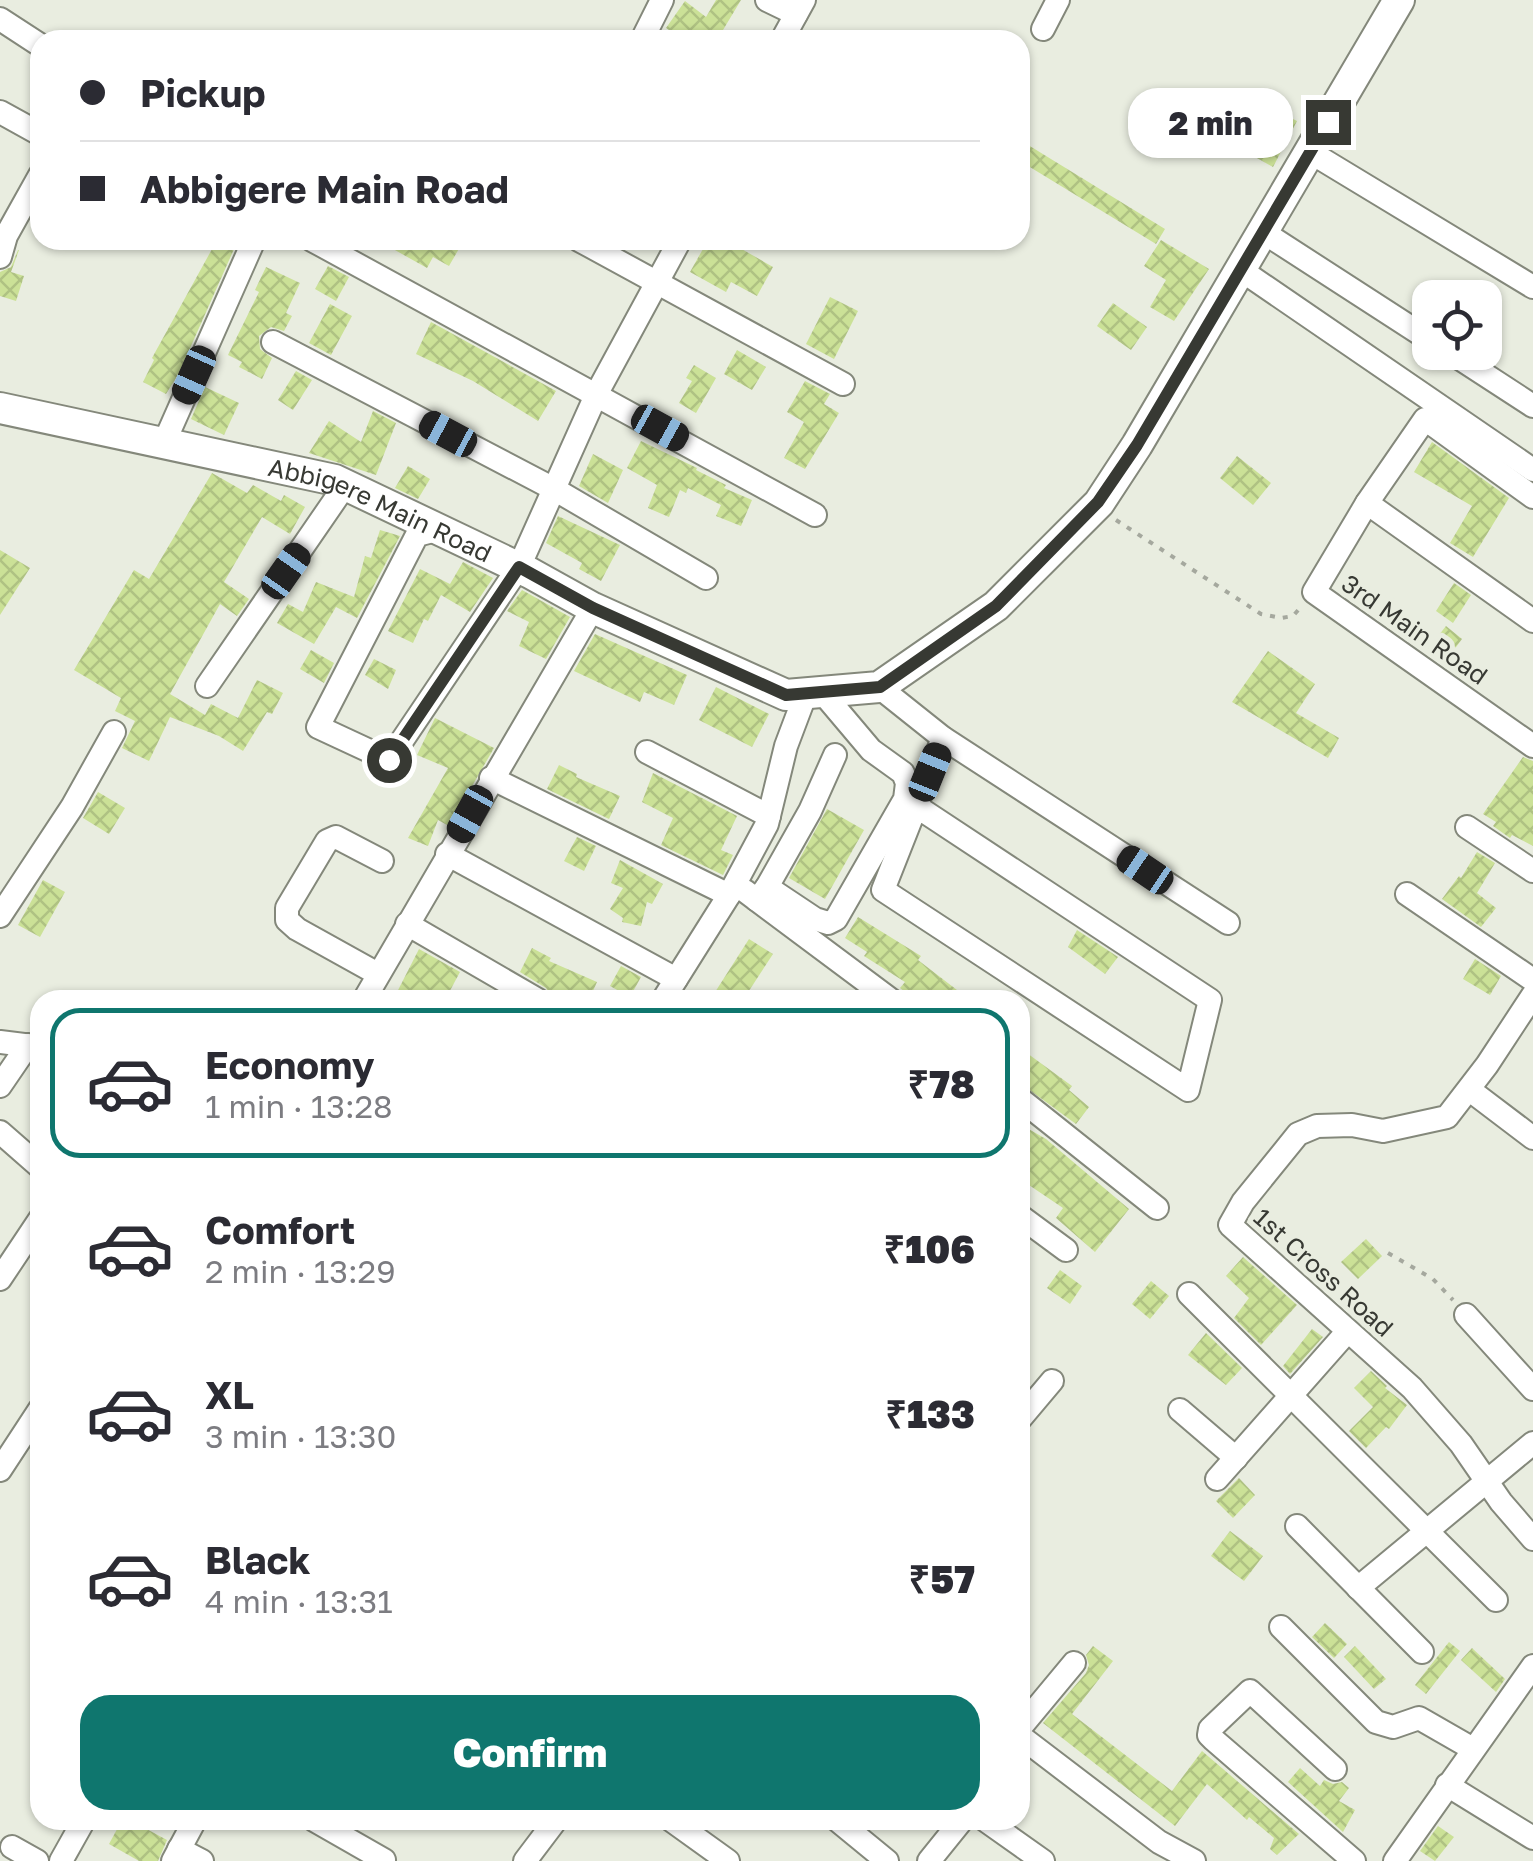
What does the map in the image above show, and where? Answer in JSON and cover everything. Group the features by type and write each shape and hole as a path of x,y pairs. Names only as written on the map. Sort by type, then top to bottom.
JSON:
{"main road":[{"name":"Abbigere Main Road","path":"0,408 346,484 519,567 593,608 786,695 880,687 996,606 1098,502 1137,445 1400,0"}],"street":[{"path":"647,30 662,0"},
{"path":"767,0 800,7 787,30"},
{"path":"1043,30 1058,0"},
{"path":"0,20 30,38"},
{"path":"0,112 30,128"},
{"path":"1310,152 1533,287"},
{"path":"0,257 6,236 30,193"},
{"path":"1263,232 1412,328"},
{"path":"164,443 250,250"},
{"path":"331,250 815,515"},
{"path":"598,250 843,384"},
{"path":"440,529 417,535 318,727 389,760 519,567 597,393 675,250"},
{"path":"1241,270 1533,470"},
{"path":"273,342 554,489 706,578"},
{"path":"1478,370 1533,406"},
{"path":"1314,592 1367,502 1426,419 1533,497"},
{"path":"207,686 346,484"},
{"path":"1367,502 1533,621"},
{"name":"3rd Main Road","path":"1314,592 1533,746"},
{"path":"369,990 490,778 593,608"},
{"path":"880,687 944,738 1228,924"},
{"path":"490,778 732,889 762,894 828,923 836,919 905,798 907,783 903,773 872,750 814,693 786,746 769,816 732,889 669,990"},
{"path":"0,916 72,807 114,732"},
{"path":"916,806 1210,1000 1188,1090 883,890 916,806 944,738"},
{"path":"647,752 769,816"},
{"path":"762,894 810,811 835,755"},
{"path":"1467,827 1533,871"},
{"path":"378,974 297,929 287,920 287,908 327,841 336,837 382,861"},
{"path":"447,854 676,979"},
{"path":"762,894 879,990"},
{"path":"1408,894 1533,980"},
{"path":"407,924 521,990"},
{"name":"1st Cross Road","path":"1531,1533 1412,1388 1230,1225 1243,1202 1298,1134 1317,1126 1383,1131 1447,1117 1533,995"},
{"path":"0,1042 30,1046"},
{"path":"0,1086 30,1051"},
{"path":"1475,1094 1533,1138"},
{"path":"1030,1107 1157,1208"},
{"path":"0,1132 30,1158"},
{"path":"1030,1223 1066,1250"},
{"path":"0,1279 30,1233"},
{"path":"1188,1294 1496,1600"},
{"path":"1466,1314 1533,1389"},
{"path":"1217,1480 1347,1332"},
{"path":"1030,1407 1052,1381"},
{"path":"1180,1410 1236,1458"},
{"path":"0,1470 30,1424"},
{"path":"1358,1588 1533,1443"},
{"path":"1297,1526 1422,1652"},
{"path":"1281,1627 1376,1722 1393,1727 1419,1718 1473,1749"},
{"path":"1030,1726 1074,1663"},
{"path":"1395,1861 1533,1666"},
{"path":"1335,1768 1250,1691 1210,1729 1214,1740 1354,1861"},
{"path":"1030,1744 1159,1842 1194,1861"},
{"path":"1447,1786 1533,1838"},
{"path":"61,1861 78,1830"},
{"path":"190,1830 176,1855 202,1861"},
{"path":"332,1830 384,1860"},
{"path":"548,1830 530,1854 556,1861"},
{"path":"685,1830 728,1861"},
{"path":"849,1830 887,1861"},
{"path":"928,1861 954,1830"},
{"path":"998,1830 1043,1861"},
{"path":"12,1847 37,1861"}],"path":[{"path":"1098,502 1120,524 1261,614 1293,616 1314,592"},
{"path":"1388,1253 1433,1279 1466,1314"}],"building":[{"path":"716,0 741,0 723,30 666,28 685,1 706,17"},
{"path":"1275,110 1297,121 1273,167 1239,148 1255,120 1266,127"},
{"path":"1030,146 1165,229 1156,244 1030,167"},
{"path":"1161,240 1209,269 1174,321 1150,307 1166,280 1144,266"},
{"path":"18,250 11,272 24,276 16,301 0,296 0,272 11,267"},
{"path":"211,250 234,250 166,394 143,382 152,358"},
{"path":"395,250 458,250 449,266 433,257 427,268"},
{"path":"702,250 743,250 773,267 757,296 731,282 726,292 690,272"},
{"path":"328,266 349,277 336,301 315,289"},
{"path":"266,267 300,283 286,313 292,316 284,331 271,327 259,336 260,349 272,358 262,379 239,367 242,362 228,355 259,292 255,290"},
{"path":"830,297 858,311 834,359 806,344"},
{"path":"1113,303 1147,327 1131,350 1097,326"},
{"path":"330,304 352,316 331,355 309,343"},
{"path":"431,322 556,391 538,421 473,381 416,354"},
{"path":"737,350 766,367 752,390 724,374"},
{"path":"694,365 716,378 696,413 679,403 692,381 686,378"},
{"path":"296,371 312,380 293,410 278,400"},
{"path":"805,381 830,394 824,404 839,413 805,469 784,458 804,422 787,412"},
{"path":"205,387 239,403 224,435 191,419"},
{"path":"373,411 396,423 376,475 309,453 329,421 361,442"},
{"path":"641,441 752,500 741,526 716,516 721,505 688,488 686,493 680,490 669,517 648,508 657,485 627,468"},
{"path":"1432,442 1509,498 1473,557 1450,543 1472,506 1414,472"},
{"path":"593,454 623,470 608,503 579,486"},
{"path":"1237,456 1271,483 1253,505 1220,478"},
{"path":"408,466 430,479 418,499 395,488"},
{"path":"212,473 247,493 253,485 281,501 284,495 305,507 290,534 262,517 224,582 249,599 237,616 220,604 170,694 205,715 211,704 238,718 257,680 283,693 243,751 219,736 170,717 149,761 122,748 135,721 115,711 121,698 74,670 134,570 149,579"},
{"path":"558,516 620,545 601,581 579,569 582,563 546,543"},
{"path":"380,530 400,536 357,618 336,607 314,644 277,623 288,604 303,612 316,582 354,597 365,556 371,558"},
{"path":"0,550 30,568 0,615"},
{"path":"463,562 493,578 470,612 441,595 413,643 388,631 420,569 450,584"},
{"path":"1454,583 1471,595 1453,623 1436,611"},
{"path":"522,590 570,617 546,659 519,646 529,622 507,611"},
{"path":"1446,626 1462,639 1445,662 1428,649"},
{"path":"595,634 687,675 674,705 644,692 640,702 574,671"},
{"path":"311,650 334,663 324,683 300,669"},
{"path":"1268,651 1315,684 1296,713 1339,738 1328,758 1232,702"},
{"path":"374,659 396,670 388,689 365,675"},
{"path":"716,687 769,714 752,747 699,720"},
{"path":"435,718 494,748 449,826 438,820 428,846 408,838 448,768 417,755"},
{"path":"1523,757 1533,761 1533,846 1512,835 1510,838 1483,814"},
{"path":"559,765 620,796 609,819 547,789"},
{"path":"653,773 737,816 721,850 733,855 723,875 661,845 673,818 642,802"},
{"path":"98,792 125,808 109,834 83,818"},
{"path":"827,809 864,830 825,899 789,878"},
{"path":"577,837 596,846 584,871 564,861"},
{"path":"1477,852 1495,863 1477,893 1496,908 1481,927 1442,899"},
{"path":"620,860 663,884 652,904 647,902 641,926 622,922 623,918 610,909 623,888 611,883"},
{"path":"43,880 65,892 40,937 18,925"},
{"path":"858,917 921,956 918,960 957,990 902,990 905,982 864,956 867,952 845,938"},
{"path":"1077,930 1118,957 1105,974 1068,947"},
{"path":"749,939 773,954 750,990 716,990"},
{"path":"532,948 551,958 549,961 597,982 593,990 547,990 520,972"},
{"path":"419,949 460,972 450,990 398,990"},
{"path":"1475,959 1501,976 1490,995 1463,979"},
{"path":"621,966 641,977 634,990 610,986"},
{"path":"1030,1055 1072,1086 1069,1090 1089,1107 1076,1124 1030,1090"},
{"path":"1030,1130 1129,1209 1095,1252 1056,1218 1063,1208 1030,1186"},
{"path":"1366,1239 1382,1256 1358,1279 1341,1262"},
{"path":"1243,1257 1297,1305 1261,1345 1234,1318 1249,1298 1226,1276"},
{"path":"1060,1270 1082,1286 1070,1304 1047,1288"},
{"path":"1151,1281 1169,1296 1150,1319 1132,1304"},
{"path":"1312,1329 1323,1337 1290,1374 1283,1366"},
{"path":"1206,1333 1242,1368 1226,1385 1188,1355"},
{"path":"1371,1371 1407,1405 1389,1429 1386,1427 1366,1448 1349,1431 1373,1407 1354,1388"},
{"path":"1239,1478 1255,1495 1233,1518 1216,1501"},
{"path":"1230,1531 1263,1556 1244,1581 1211,1556"},
{"path":"1325,1623 1347,1644 1334,1658 1312,1637"},
{"path":"1449,1642 1460,1651 1426,1694 1415,1685"},
{"path":"1093,1646 1113,1661 1072,1714 1172,1791 1202,1751 1299,1834 1277,1855 1270,1849 1274,1838 1207,1784 1175,1826 1043,1723 1086,1673 1086,1655"},
{"path":"1355,1646 1386,1679 1374,1689 1344,1657"},
{"path":"1472,1648 1505,1679 1496,1692 1461,1660"},
{"path":"1300,1768 1320,1786 1324,1780 1342,1782 1349,1788 1339,1801 1355,1810 1343,1832 1288,1782"},
{"path":"1438,1826 1454,1837 1435,1861 1420,1851"},
{"path":"117,1830 148,1830 167,1840 158,1861 139,1861 109,1844"}],"route":[{"path":"389,760 519,567 593,608 786,695 880,687 996,606 1098,502 1137,445 1328,122"}]}
